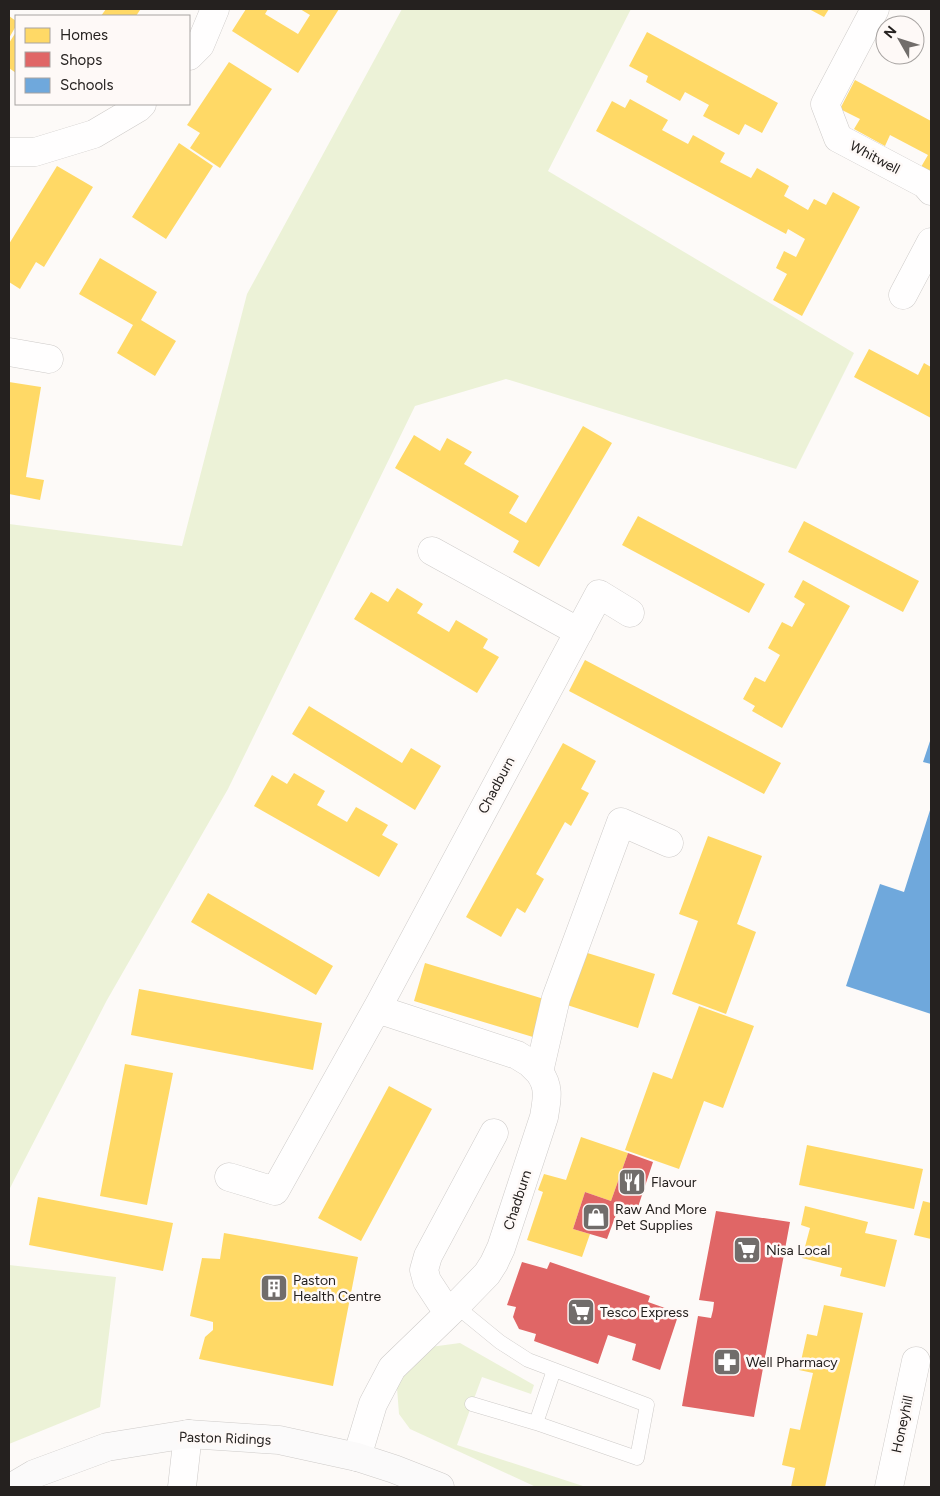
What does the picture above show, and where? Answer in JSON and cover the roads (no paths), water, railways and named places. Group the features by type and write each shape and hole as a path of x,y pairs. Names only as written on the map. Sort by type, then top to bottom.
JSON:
{"street":[{"path":"190,55 200,45 215,9"},
{"name":"Whitwell","path":"875,9 824,104 838,138 925,184 931,191"},
{"path":"9,152 35,152 94,134 141,105"},
{"path":"903,295 931,242"},
{"path":"10,345 49,359"},
{"path":"432,551 579,632"},
{"name":"Chadburn","path":"229,1177 275,1191 377,1009 599,594 630,613"},
{"path":"539,1072 556,998 621,822 669,843"},
{"path":"377,1009 517,1055 530,1063 539,1072"},
{"name":"Chadburn","path":"357,1458 373,1404 392,1368 487,1274 501,1248 544,1116 547,1099 546,1081 539,1072"},
{"path":"452,1310 427,1281 424,1270 428,1256 494,1133"},
{"name":"Honeyhill","path":"889,1487 916,1361"},
{"path":"182,1487 188,1434"},
{"name":"Paston Ridings","path":"12,1487 34,1474 107,1447 188,1434 279,1440 357,1458 394,1469 440,1487"}],"lane":[{"path":"452,1310 528,1360 647,1405 637,1458 536,1423 472,1404"},
{"path":"536,1423 554,1370"}],"place":[{"name":"Flavour","path":"632,1182"},
{"name":"Raw And More Pet Supplies","path":"596,1217"},
{"name":"Nisa Local","path":"747,1250"},
{"name":"Paston Health Centre","path":"274,1288"},
{"name":"Tesco Express","path":"581,1312"},
{"name":"Well Pharmacy","path":"727,1362"}]}
